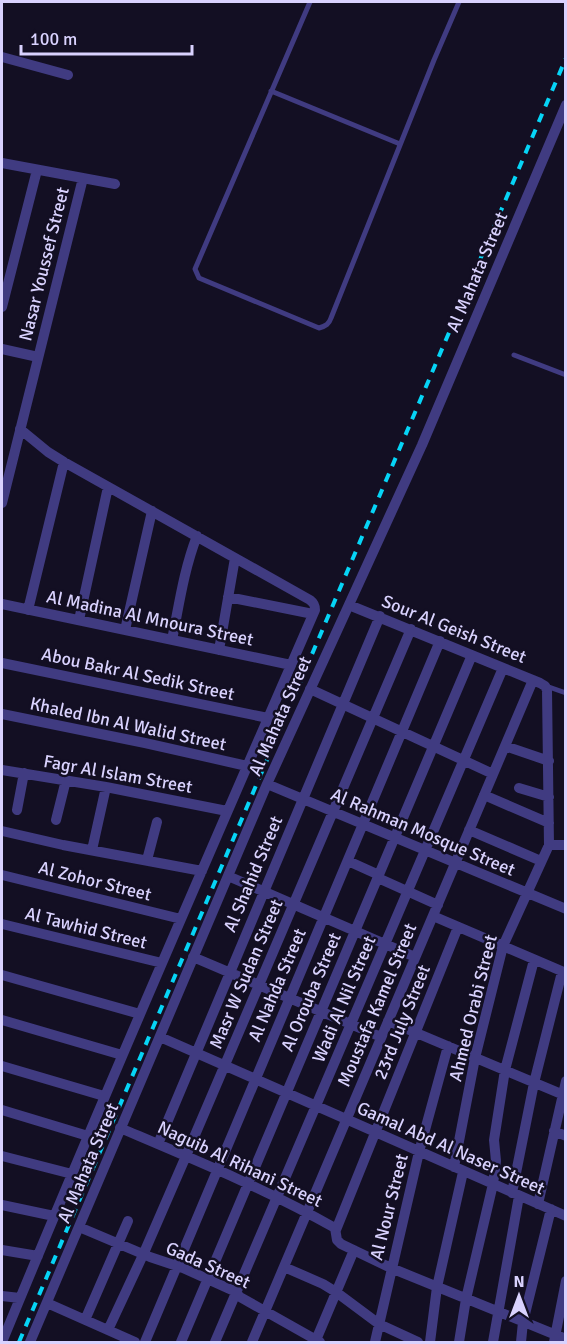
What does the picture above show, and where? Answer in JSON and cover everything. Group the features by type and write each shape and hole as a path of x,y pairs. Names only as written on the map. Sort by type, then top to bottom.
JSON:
{"street":[{"path":"2,57 68,75"},
{"name":"Al Mahata Street","path":"30,1342 267,784 422,446 566,105"},
{"path":"2,163 116,184"},
{"path":"2,307 37,170"},
{"name":"Nasar Youssef Street","path":"2,502 83,178"},
{"path":"2,349 38,357"},
{"path":"20,429 64,462 315,605 313,614 228,597"},
{"path":"28,610 64,462"},
{"path":"79,620 108,487"},
{"path":"125,630 152,511"},
{"path":"172,640 184,575 197,536"},
{"path":"219,650 235,558"},
{"name":"Al Madina Al Mnoura Street","path":"2,604 291,665"},
{"name":"Sour Al Geish Street","path":"349,605 545,686"},
{"name":"Al Mahata Street","path":"2,1342 104,1096 313,614"},
{"name":"Al Shahid Street","path":"158,1144 380,616"},
{"name":"Masr W Sudan Street","path":"108,1330 225,1066 411,629"},
{"name":"Al Nahda Street","path":"145,1342 440,641"},
{"name":"Al Orouba Street","path":"181,1342 472,655"},
{"name":"Abou Bakr Al Sedik Street","path":"2,663 268,718"},
{"name":"Wadi Al Nil Street","path":"215,1342 503,668"},
{"name":"Moustafa Kamel Street","path":"252,1342 533,680"},
{"name":"Ahmed Orabi Street","path":"430,1342 475,1058 503,946 549,845 549,761 545,686"},
{"path":"310,689 493,774"},
{"name":"Khaled Ibn Al Walid Street","path":"2,714 247,766"},
{"path":"505,746 549,761"},
{"name":"Fagr Al Islam Street","path":"2,770 106,787 227,811"},
{"path":"17,810 24,773"},
{"path":"56,820 66,780"},
{"name":"Al Rahman Mosque Street","path":"267,784 566,909"},
{"path":"92,850 106,787"},
{"path":"519,788 549,797"},
{"path":"484,795 549,823"},
{"path":"147,860 157,822"},
{"path":"469,830 541,861"},
{"path":"2,831 202,871"},
{"path":"549,845 566,846"},
{"path":"348,861 438,905"},
{"name":"Al Zohor Street","path":"2,875 181,919"},
{"path":"228,876 416,957"},
{"path":"433,916 564,973 534,1083 515,1194 494,1342"},
{"name":"Al Tawhid Street","path":"2,924 162,963"},
{"name":"23rd July Street","path":"336,1230 458,927"},
{"path":"193,957 381,1037"},
{"path":"459,1342 466,1299 493,1184 496,1161 494,1140 505,1070 534,960"},
{"path":"2,975 140,1014"},
{"path":"2,1020 122,1055"},
{"path":"388,1021 564,1095"},
{"name":"Gamal Abd Al Naser Street","path":"160,1037 565,1215"},
{"name":"Al Nour Street","path":"375,1342 419,1152 448,1046"},
{"path":"2,1066 104,1096"},
{"path":"538,1204 566,1081"},
{"path":"2,1110 88,1136"},
{"name":"Naguib Al Rihani Street","path":"120,1128 277,1197 335,1228 339,1242 391,1269 523,1322 558,1339"},
{"path":"554,1131 566,1136"},
{"path":"2,1156 72,1174"},
{"path":"2,1204 54,1216"},
{"path":"521,1342 523,1322 550,1209"},
{"path":"85,1320 128,1221"},
{"name":"Gada Street","path":"79,1227 143,1255 208,1279 318,1341"},
{"path":"2,1250 38,1256"},
{"path":"318,1341 354,1250"},
{"path":"285,1267 323,1284 379,1324 418,1342"},
{"path":"558,1339 566,1281"},
{"path":"2,1296 20,1298"},
{"path":"47,1303 135,1342"}],"lane":[{"path":"310,2 195,270 199,278 319,327 325,327 329,323 459,2"},
{"path":"272,91 400,144"},
{"path":"514,355 566,375"},
{"path":"545,686 566,693"}],"railway":[{"path":"19,1342 566,58"}]}
